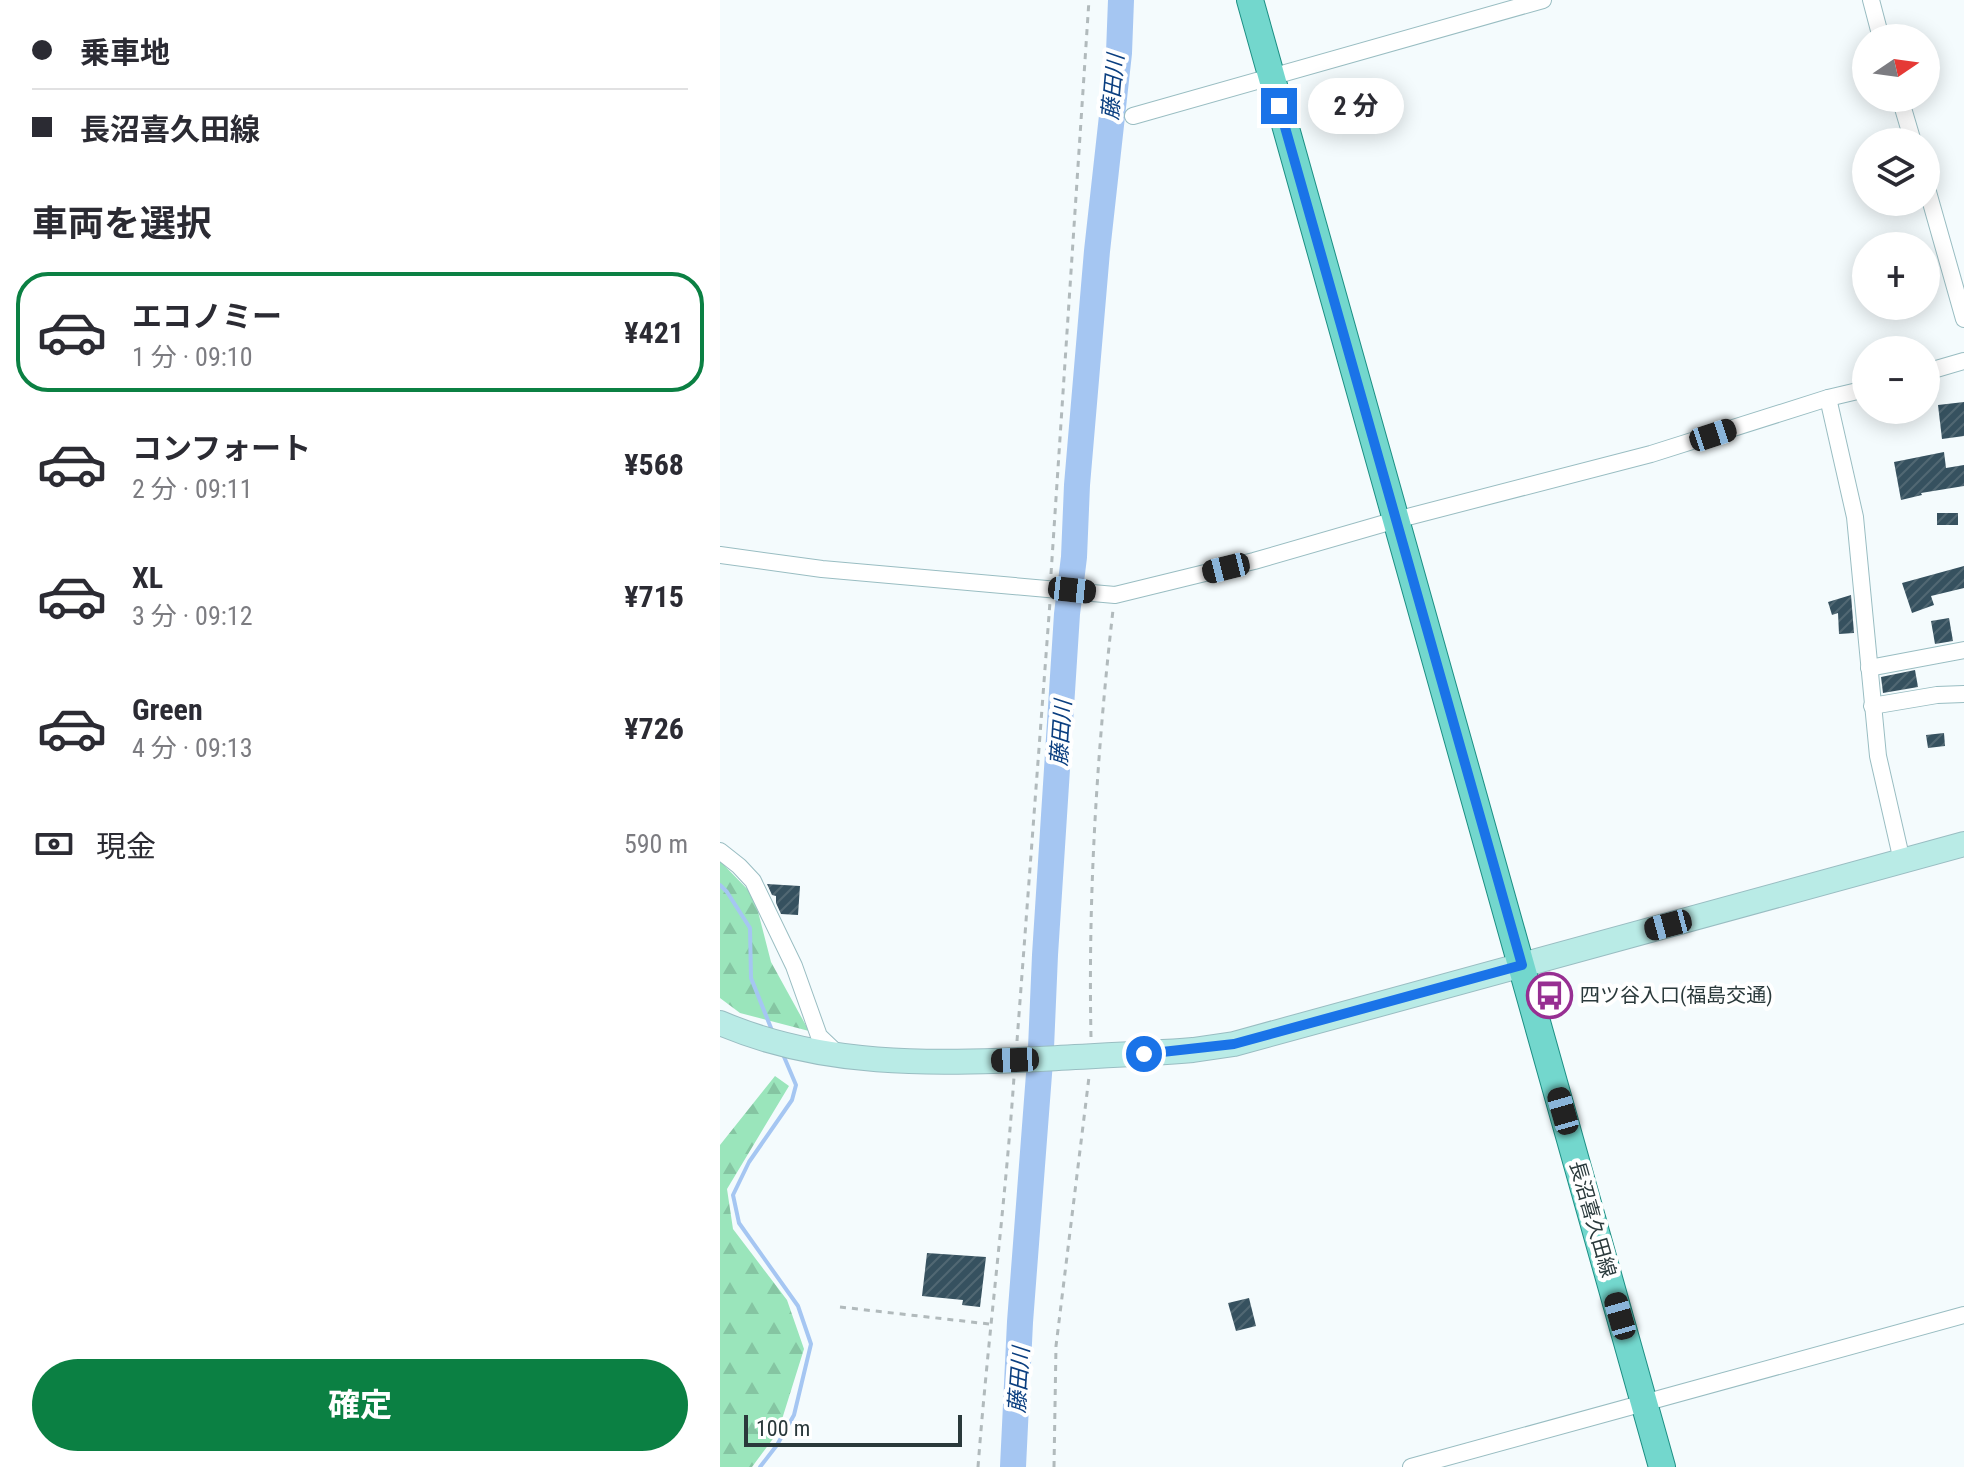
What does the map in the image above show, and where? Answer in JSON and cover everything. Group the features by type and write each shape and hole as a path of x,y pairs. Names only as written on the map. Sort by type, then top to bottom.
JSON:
{"main road":[{"name":"長沼喜久田線","path":"1250,0 1662,1467"}],"street":[{"path":"1133,116 1543,0"},
{"path":"1871,0 1877,24"},
{"path":"1935,216 1964,319"},
{"path":"1940,368 1964,361"},
{"path":"720,555 822,569 1115,595 1254,561 1396,520 1651,454 1852,392"},
{"path":"1828,398 1855,517 1878,756 1902,861"},
{"path":"1869,668 1964,650"},
{"path":"1872,706 1937,695 1964,694"},
{"path":"720,1023 769,1042 808,1052 914,1063 1193,1050 1234,1044 1964,844"},
{"path":"720,851 753,881 794,966 819,1036 840,1056"},
{"path":"1411,1467 1436,1464 1964,1315"}],"path":[{"path":"978,1467 989,1324 1004,1213 1051,588 1089,0"},
{"path":"1054,1467 1056,1346 1091,1056 1089,942 1103,702 1115,595"},
{"path":"840,1307 989,1324"}],"green space":[{"path":"720,861 754,896 771,962 809,1031 740,1013 720,998"},
{"path":"775,1076 789,1086 727,1189 733,1229 787,1300 804,1349 778,1432 752,1467 720,1467 720,1145"}],"building":[{"path":"1964,402 1964,436 1942,439 1940,405"},
{"path":"1944,452 1946,468 1964,465 1964,486 1921,493 1901,500 1894,462"},
{"path":"1937,513 1958,513 1958,525 1937,525"},
{"path":"1964,566 1964,588 1931,596 1934,605 1912,613 1902,583"},
{"path":"1851,595 1854,633 1839,634 1838,613 1832,615 1828,602"},
{"path":"1949,618 1953,641 1935,644 1931,621"},
{"path":"1915,670 1918,687 1883,693 1881,677"},
{"path":"1944,733 1945,746 1928,748 1926,735"},
{"path":"767,884 800,886 798,915 781,914 776,896 772,895"},
{"path":"927,1253 986,1257 980,1307 962,1305 963,1300 922,1296"},
{"path":"1249,1298 1256,1326 1236,1331 1228,1303"}],"waterway":[{"name":"藤田川","path":"1013,1467 1067,614 1097,251 1119,53 1121,0"},
{"path":"720,885 750,928 751,978 773,1033"},
{"path":"760,1467 794,1415 811,1344 798,1306 739,1223 733,1195 749,1162 792,1100 796,1085 782,1052"}],"place":[{"name":"四ツ谷入口(福島交通)","path":"1549,995"}],"route":[{"path":"1144,1054 1234,1044 1522,965 1279,106"}]}
